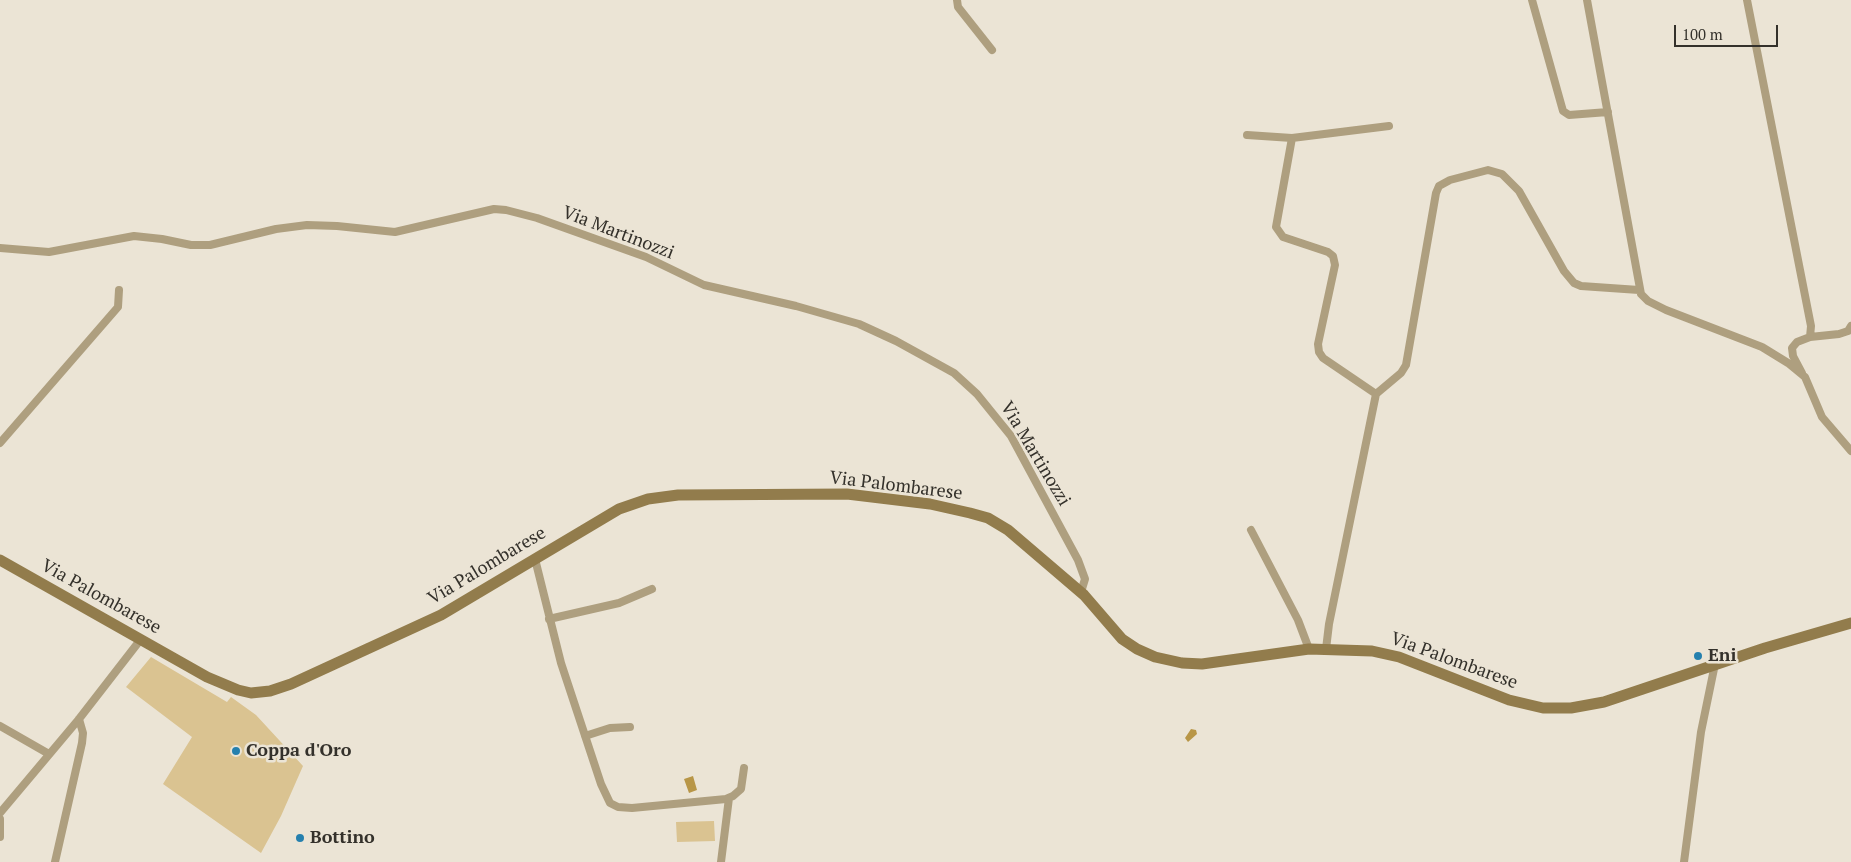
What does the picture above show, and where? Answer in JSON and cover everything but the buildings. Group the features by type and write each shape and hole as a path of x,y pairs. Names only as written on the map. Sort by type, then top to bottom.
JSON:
{"main road":[{"name":"Via Palombarese","path":"0,560 218,683 245,692 265,692 301,680 448,612 614,511 648,499 682,495 847,494 930,504 988,518 1008,530 1081,592 1125,642 1140,651 1164,660 1211,663 1308,649 1372,651 1391,655 1509,700 1554,709 1604,702 1715,664 1851,623"}],"street":[{"path":"957,0 958,7 992,50"},
{"path":"1532,0 1559,103 1564,113 1572,115 1608,112"},
{"path":"1588,0 1639,290 1648,301 1766,349 1804,377"},
{"path":"1747,0 1810,322 1810,337"},
{"path":"1247,135 1292,138 1389,126"},
{"path":"1292,138 1277,230 1283,237 1328,252 1333,256 1335,265 1318,344 1319,352 1323,358 1376,394"},
{"path":"1326,649 1328,624 1376,394 1399,374 1406,365 1436,193 1441,184 1488,170 1502,174 1518,191 1564,271 1574,283 1639,290"},
{"name":"Via Martinozzi","path":"0,248 49,252 134,236 191,245 210,245 276,229 307,225 395,232 494,209 537,218 639,254 704,285 790,304 855,323 896,340 950,371 977,394 1011,436 1078,560 1085,579 1081,592"},
{"path":"0,442 118,308 119,290"},
{"path":"1851,326 1848,331 1840,334 1810,337 1798,341 1792,348 1793,356 1822,417 1851,451"},
{"path":"1251,530 1300,625 1308,649"},
{"path":"535,559 549,619 604,794 609,802 615,806 632,808 729,798 740,789 744,768"},
{"path":"549,619 619,603 652,589"},
{"path":"0,813 79,719 141,639"},
{"path":"1684,862 1701,732 1715,664"},
{"path":"55,862 82,744 83,733 79,719"},
{"path":"0,726 49,754"},
{"path":"585,736 613,727 630,727"},
{"path":"721,862 729,798"},
{"path":"0,819 0,837"}],"shaded area":[{"name":"Coppa d'Oro","path":"151,657 227,702 231,697 256,715 303,766 281,816 261,853 163,784 192,737 126,687"},
{"path":"1191,729 1196,730 1197,734 1188,742 1185,738"},
{"path":"693,776 697,790 689,793 684,779"},
{"path":"714,821 715,841 677,842 676,822"}],"place":[{"name":"Eni","path":"1698,656"},
{"name":"Coppa d'Oro","path":"236,751"},
{"name":"Bottino","path":"300,838"}]}
